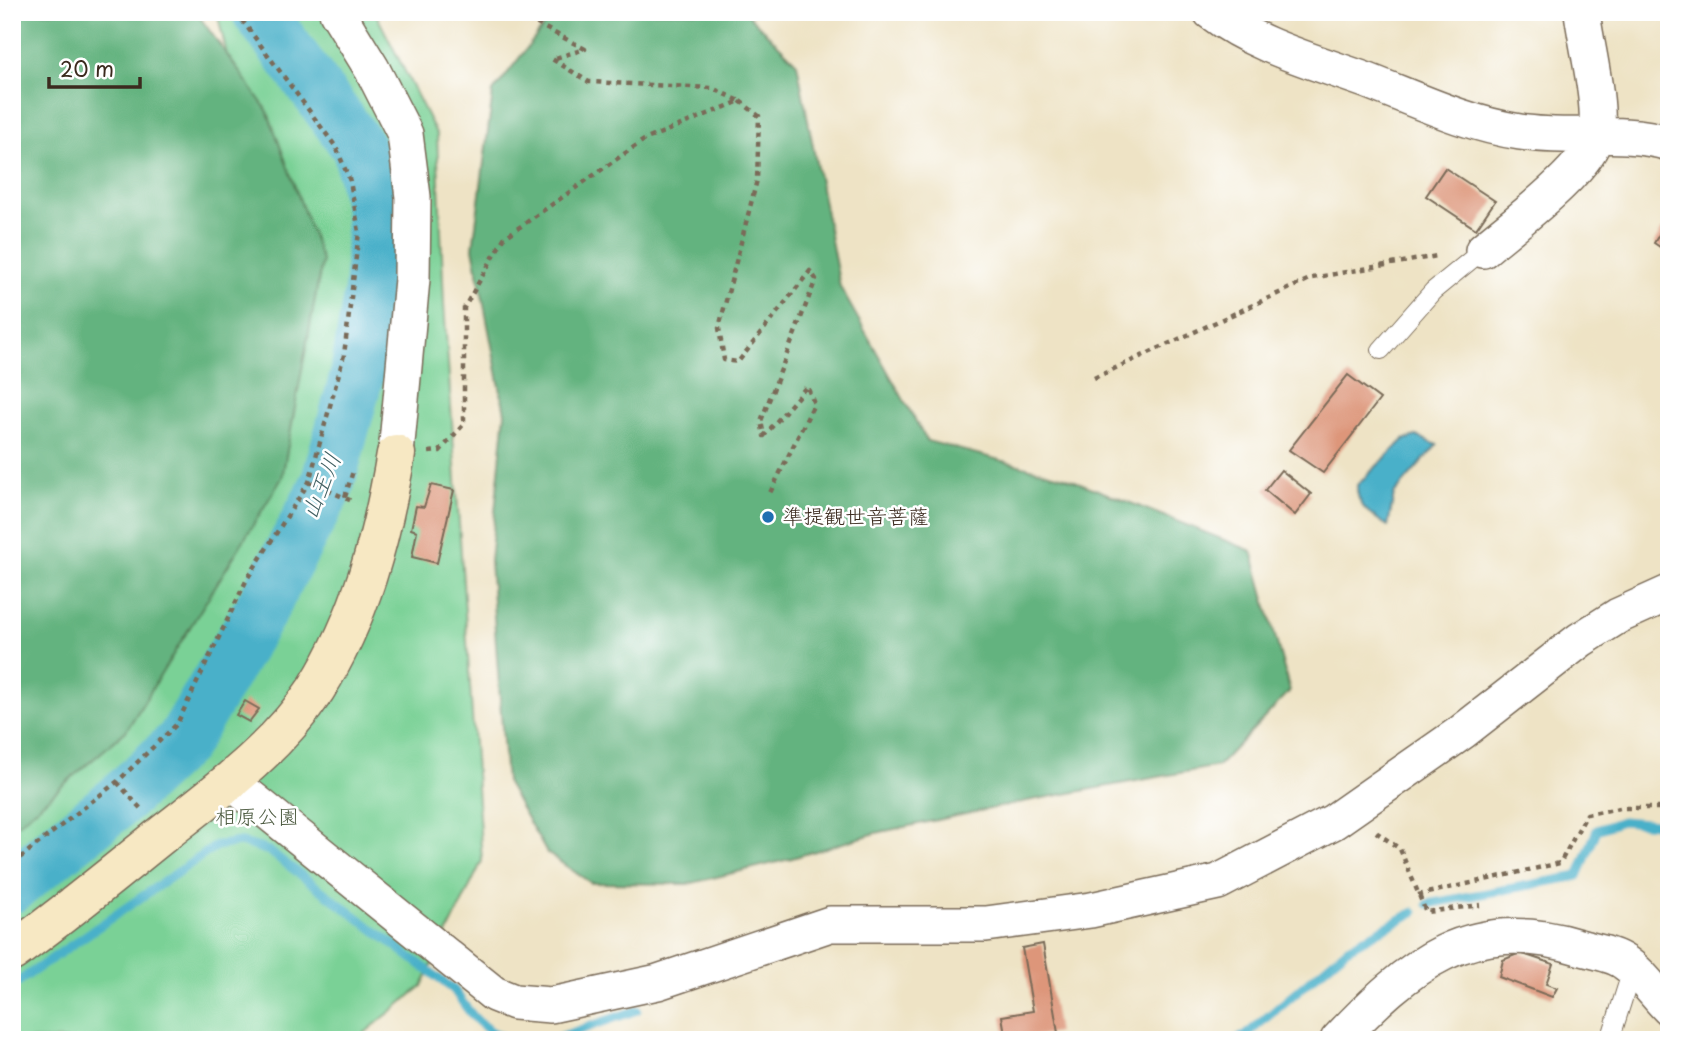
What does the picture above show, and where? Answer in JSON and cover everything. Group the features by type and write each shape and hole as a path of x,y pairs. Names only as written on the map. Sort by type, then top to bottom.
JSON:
{"street":[{"path":"12,952 231,782 300,712 334,655 352,618 377,547 396,454 412,279 413,197 405,134 372,69 337,12"},
{"path":"1211,12 1227,24 1300,56 1464,117 1523,133 1596,137 1620,134 1669,143"},
{"path":"1483,250 1565,179 1584,157 1596,137 1597,111 1582,12"},
{"path":"231,782 494,995 514,1002 551,1005 659,982 830,924 986,924 1091,910 1218,882 1333,822 1462,732 1580,640 1618,615 1669,593"},
{"path":"1338,1040 1378,998 1424,961 1477,940 1511,936 1545,936 1624,961 1669,1008"}],"lane":[{"path":"1381,350 1433,291 1483,250"},
{"path":"1610,1040 1632,970"}],"path":[{"path":"12,864 118,784 177,724 247,579 311,484 344,355 359,232 350,181 336,147 236,12"},
{"path":"522,12 526,18 585,49 552,59 589,82 712,88 740,101 759,116 757,180 719,328 724,360 738,362 810,271 817,279 761,421 764,436 807,386 814,404 770,493"},
{"path":"396,454 440,451 464,424 464,308 504,238 643,141 740,101"},
{"path":"1094,378 1312,278 1483,250"},
{"path":"311,484 342,497 353,471"},
{"path":"118,784 143,811"},
{"path":"1418,895 1560,863 1587,814 1620,808 1669,808"},
{"path":"1333,822 1357,821 1367,824 1400,849 1426,912 1485,905"}],"green space":[{"path":"12,12 196,12 267,110 322,261 282,478 126,731 12,829"},
{"name":"相原公園","path":"217,12 375,12 437,135 444,304 482,861 422,986 356,1040 12,1040 12,782 299,366"},
{"path":"555,12 745,12 797,63 840,287 927,441 1065,477 1252,551 1290,691 1218,766 1032,800 876,833 782,861 688,884 591,883 547,853 506,782 490,561 505,413 473,248 493,92"}],"water":[{"path":"1416,436 1437,445 1394,494 1388,526 1362,505 1357,485 1404,440"}],"building":[{"path":"1445,168 1495,201 1476,229 1426,196"},
{"path":"1669,218 1669,253 1654,243"},
{"path":"1348,375 1380,399 1323,473 1289,450"},
{"path":"1281,470 1311,494 1295,515 1265,490"},
{"path":"431,485 454,490 437,563 412,557 417,531 411,529 416,506 424,507"},
{"path":"245,701 259,709 249,722 236,715"},
{"path":"1043,944 1058,1033 1006,1040 1002,1016 1033,1011 1022,948"},
{"path":"1520,953 1553,964 1546,984 1557,988 1552,997 1499,977 1503,960"}],"waterway":[{"name":"山王川","path":"12,886 121,799 182,742 260,611 327,485 357,375 372,284 373,214 359,148 259,12"},
{"path":"1428,904 1578,876 1597,830 1622,821 1669,825"},
{"path":"12,986 216,846 240,842 269,851 454,990 471,1014 485,1027 512,1040"},
{"path":"1235,1040 1245,1036 1348,948 1414,912"},
{"path":"551,1040 637,1010"}],"place":[{"name":"準提観世音菩薩","path":"768,517"}]}
